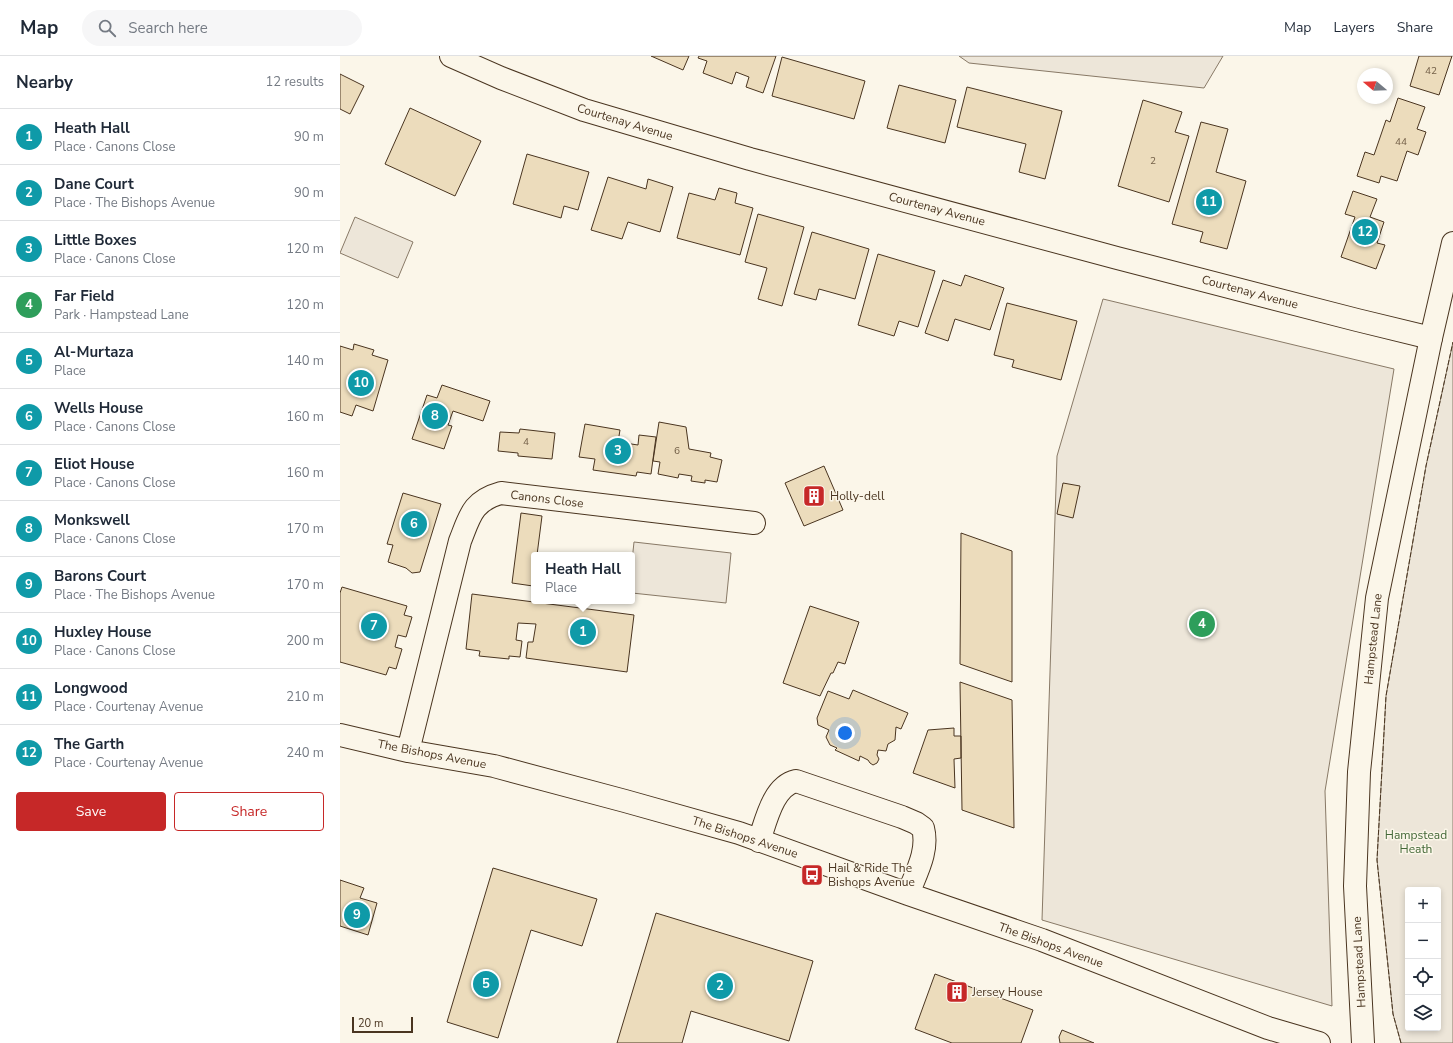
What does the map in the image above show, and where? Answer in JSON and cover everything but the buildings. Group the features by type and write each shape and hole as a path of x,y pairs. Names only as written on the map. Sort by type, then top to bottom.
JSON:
{"street":[{"name":"Courtenay Avenue","path":"451,56 501,78 584,110 750,159 1117,258 1431,338"},
{"name":"Hampstead Lane","path":"1360,1043 1354,886 1359,772 1377,598 1431,338 1453,243"},
{"name":"Canons Close","path":"408,750 460,541 470,516 479,502 489,496 501,493 754,523"},
{"name":"The Bishops Avenue","path":"340,735 501,768 739,833 908,894 1042,940 1268,1028 1319,1043"},
{"path":"759,840 777,794 783,786 796,781 902,817 923,828 926,839 924,853 908,894"}],"green space":[{"path":"959,56 1223,56 1204,88 969,63"},
{"path":"355,217 413,242 398,278 340,253"},
{"path":"1103,299 1394,369 1325,791 1332,1006 1042,920 1057,456"},
{"name":"Hampstead Heath","path":"1453,342 1453,1043 1401,1043 1393,1014 1377,860 1386,696 1426,466"},
{"path":"634,542 731,553 726,603 635,593 635,552 633,552"}],"fence":[{"path":"1401,1043 1393,1014 1377,860 1386,696 1426,466 1453,342"}],"place":[{"name":"Longwood","path":"1209,202"},
{"name":"The Garth","path":"1365,232"},
{"name":"Huxley House","path":"361,383"},
{"name":"Monkswell","path":"435,416"},
{"name":"Little Boxes","path":"618,451"},
{"name":"Holly-dell","path":"814,496"},
{"name":"Wells House","path":"414,524"},
{"name":"Far Field","path":"1202,624"},
{"name":"Eliot House","path":"374,626"},
{"name":"Heath Hall","path":"583,632"},
{"name":"Hail & Ride The Bishops Avenue","path":"812,875"},
{"name":"Barons Court","path":"357,915"},
{"name":"Al-Murtaza","path":"486,984"},
{"name":"Dane Court","path":"720,986"},
{"name":"Jersey House","path":"957,992"}]}
